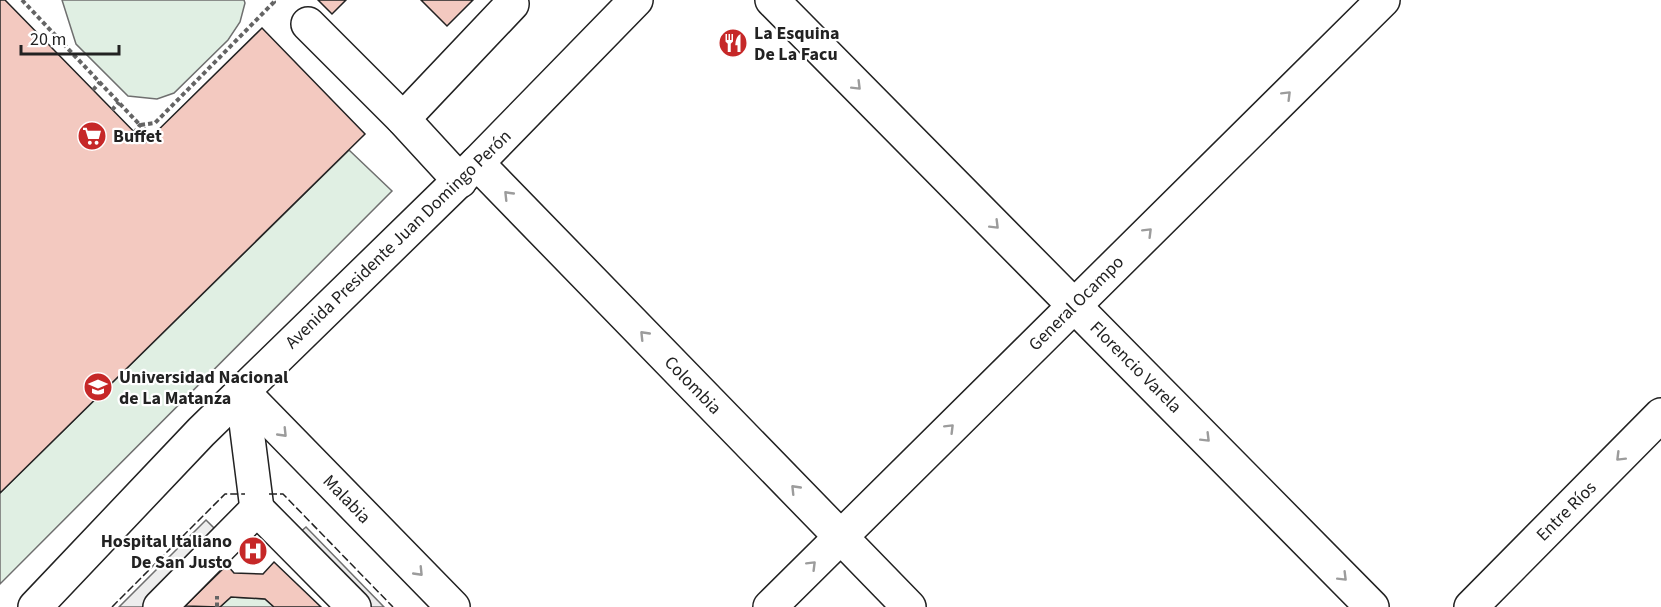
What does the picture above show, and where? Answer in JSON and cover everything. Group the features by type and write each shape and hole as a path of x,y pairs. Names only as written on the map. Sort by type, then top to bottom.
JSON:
{"street":[{"name":"Avenida Presidente Juan Domingo Perón","path":"35,607 242,391 469,172 636,0"},
{"name":"Florencio Varela","path":"772,0 1372,607"},
{"name":"General Ocampo","path":"770,607 1383,0"},
{"path":"403,119 512,4"},
{"name":"Colombia","path":"308,24 403,119 469,172 840,536 909,607"},
{"path":"242,391 258,509 354,607"},
{"name":"Malabia","path":"242,391 453,607"},
{"name":"Entre Ríos","path":"1471,607 1661,415"},
{"path":"160,607 258,509"}],"path":[{"path":"22,0 152,136"},
{"path":"134,133 140,125 155,123 274,1"},
{"path":"93,90 100,82"},
{"path":"112,111 119,102"}],"green space":[{"path":"62,0 244,0 245,3 240,22 228,40 174,93 157,99 128,96 76,44"},
{"path":"349,150 392,191 0,584 0,493"},
{"path":"231,597 265,599 274,607 220,607"}],"shaded area":[{"path":"206,520 220,534 147,607 119,607"},
{"path":"306,527 384,607 366,607 297,535"}],"building":[{"path":"0,0 5,0 145,143 262,28 365,134 0,493"},
{"path":"318,0 346,0 332,14"},
{"path":"421,0 473,0 447,26"},
{"path":"274,562 321,607 274,607 265,599 231,597 220,607 185,606 227,565 234,573 263,574"}],"fence":[{"path":"112,607 225,494 245,494"},
{"path":"269,494 283,494 393,607"}],"place":[{"name":"La Esquina De La Facu","path":"733,43"},
{"name":"Buffet","path":"92,136"},
{"name":"Universidad Nacional de La Matanza","path":"98,387"},
{"name":"Hospital Italiano De San Justo","path":"253,551"}]}
